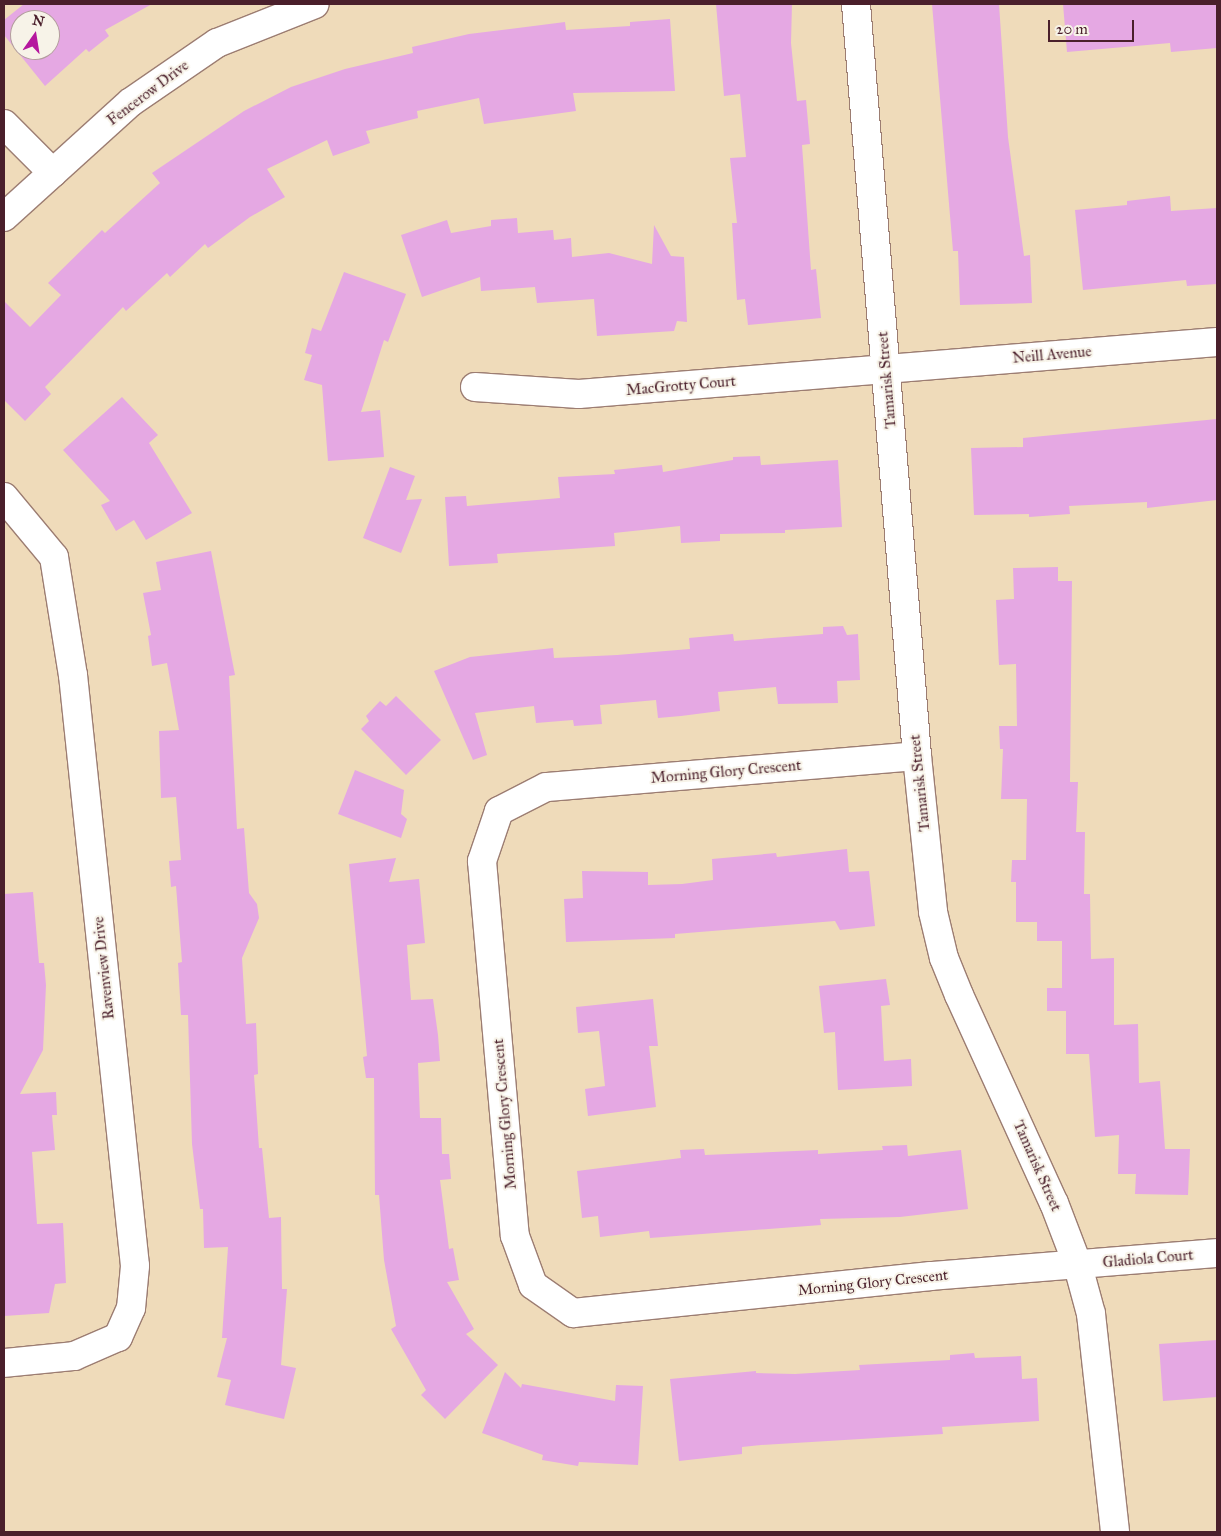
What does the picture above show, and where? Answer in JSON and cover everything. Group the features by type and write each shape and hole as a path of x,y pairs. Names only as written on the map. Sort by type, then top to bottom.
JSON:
{"street":[{"name":"Fencerow Drive","path":"4,217 131,102 216,43 315,4"},
{"name":"Tamarisk Street","path":"856,4 917,756 933,912 944,958 1054,1203 1078,1266 1091,1314 1115,1532"},
{"path":"4,124 53,173"},
{"name":"Neill Avenue","path":"886,369 1217,342"},
{"name":"MacGrotty Court","path":"475,387 579,394 886,369"},
{"name":"Ravenview Drive","path":"4,497 54,557 73,674 135,1266 131,1308 118,1337 74,1356 4,1363"},
{"name":"Morning Glory Crescent","path":"917,756 546,787 500,811 482,861 515,1236 533,1285 573,1313 931,1276 1078,1266"},
{"name":"Gladiola Court","path":"1078,1266 1217,1253"}],"building":[{"path":"24,4 152,4 105,30 109,36 89,52 86,49 45,86 24,60 60,60 60,10 16,10"},
{"path":"716,4 792,4 791,43 797,101 806,100 810,144 802,145 811,270 816,269 821,318 748,325 745,299 737,300 732,223 737,223 730,158 746,157 740,94 724,96"},
{"path":"932,4 999,4 1008,137 1024,256 1030,255 1032,303 960,305 958,251 953,251"},
{"path":"1063,4 1217,4 1217,48 1171,52 1170,43 1067,52"},
{"path":"10,15 10,42 4,35 4,20"},
{"path":"670,19 675,91 573,93 576,111 484,124 479,98 417,111 418,118 366,131 370,143 333,156 327,140 267,169 285,197 250,217 208,248 205,244 170,277 167,273 126,311 123,307 45,387 51,394 25,421 4,400 4,301 30,327 61,295 48,283 102,230 105,233 160,183 152,173 244,111 291,87 345,69 413,53 412,47 469,34 565,22 566,30 630,26 630,22"},
{"path":"1170,196 1171,211 1217,208 1217,284 1187,286 1186,280 1083,290 1075,210 1127,205 1127,201"},
{"path":"517,218 518,233 553,230 554,240 571,238 572,257 609,253 652,264 654,225 671,256 684,257 687,322 677,321 674,331 597,336 594,299 537,303 535,287 481,291 480,277 422,297 401,235 447,220 451,233 491,226 491,220"},
{"path":"344,272 406,294 388,342 384,340 361,412 380,410 384,457 328,461 322,385 304,380 312,355 305,353 312,328 321,331"},
{"path":"122,397 158,435 149,443 192,513 146,540 134,520 116,531 101,505 110,501 63,450"},
{"path":"1217,419 1217,500 1147,508 1147,502 1069,506 1070,514 1029,517 1029,514 974,515 971,448 1023,447 1023,438"},
{"path":"760,456 761,465 838,460 842,527 785,530 785,533 720,534 720,541 681,543 680,526 614,533 615,546 497,554 498,563 449,566 445,497 466,496 467,506 560,498 558,477 615,474 614,470 662,465 663,472 733,460 733,457"},
{"path":"390,467 415,476 406,500 422,499 401,553 363,538"},
{"path":"211,551 235,675 229,676 237,829 244,828 249,893 257,904 259,918 242,958 246,1024 256,1023 258,1074 254,1075 259,1148 262,1148 269,1218 281,1217 282,1289 287,1289 281,1365 296,1368 284,1419 225,1405 231,1380 217,1377 227,1338 222,1338 228,1247 204,1248 203,1209 200,1209 192,1144 188,1015 181,1015 178,963 182,962 176,886 171,887 169,861 181,860 176,797 161,798 159,731 179,730 167,663 152,666 148,636 151,635 143,593 161,590 156,562"},
{"path":"1058,567 1058,581 1072,581 1070,782 1078,782 1076,832 1085,832 1084,894 1090,894 1091,959 1114,958 1114,1025 1138,1024 1139,1083 1160,1081 1165,1149 1190,1149 1188,1195 1135,1194 1136,1174 1118,1174 1119,1135 1095,1137 1089,1054 1066,1054 1066,1011 1047,1011 1047,988 1062,988 1062,941 1037,941 1037,922 1016,922 1016,882 1011,882 1012,860 1026,860 1027,799 1001,799 1003,749 1000,749 999,726 1017,726 1016,664 999,665 996,600 1014,599 1013,568"},
{"path":"843,626 847,635 858,634 860,680 837,681 838,703 778,704 776,687 718,692 720,711 681,716 658,718 656,700 600,705 602,724 574,726 573,720 536,723 534,706 475,713 487,755 473,760 434,671 470,657 553,648 554,658 690,649 689,638 733,634 734,641 823,634 823,627"},
{"path":"396,696 441,740 406,775 361,729 369,721 366,716 380,701 386,706"},
{"path":"355,770 404,790 401,814 407,819 401,838 338,814"},
{"path":"847,849 849,872 869,871 875,926 840,930 835,921 675,934 675,938 566,942 564,899 583,898 582,871 648,872 648,885 682,884 713,880 712,859 776,853 777,857"},
{"path":"396,858 389,882 419,879 425,943 407,945 411,1000 433,999 438,1035 440,1061 418,1063 420,1118 441,1118 442,1154 449,1154 451,1179 440,1180 449,1249 453,1248 459,1280 447,1282 474,1329 466,1334 498,1365 445,1419 421,1395 426,1390 391,1329 396,1326 384,1260 379,1195 375,1195 374,1078 366,1078 363,1057 367,1056 349,864"},
{"path":"33,892 39,963 44,963 46,985 43,1050 20,1094 56,1092 57,1115 52,1115 55,1150 32,1152 37,1224 63,1223 66,1283 55,1284 49,1313 4,1316 4,894"},
{"path":"886,979 890,1005 881,1006 884,1061 911,1059 912,1086 838,1090 835,1032 824,1033 819,986"},
{"path":"653,999 658,1046 649,1046 656,1107 588,1116 585,1089 605,1086 599,1031 578,1033 576,1007"},
{"path":"907,1145 908,1156 961,1150 968,1209 900,1217 820,1219 821,1225 650,1238 649,1231 600,1237 598,1216 582,1218 577,1171 681,1158 680,1150 704,1149 705,1155 818,1150 818,1154 883,1150 882,1146"},
{"path":"1217,1340 1217,1397 1163,1401 1159,1344"},
{"path":"974,1353 975,1358 1021,1356 1022,1379 1037,1378 1039,1421 942,1427 943,1434 742,1447 742,1454 679,1461 670,1379 756,1371 756,1373 795,1374 860,1370 859,1365 950,1360 950,1355"},
{"path":"505,1372 521,1388 522,1384 615,1401 616,1385 643,1386 638,1465 579,1462 578,1466 542,1460 543,1455 482,1433"}]}
